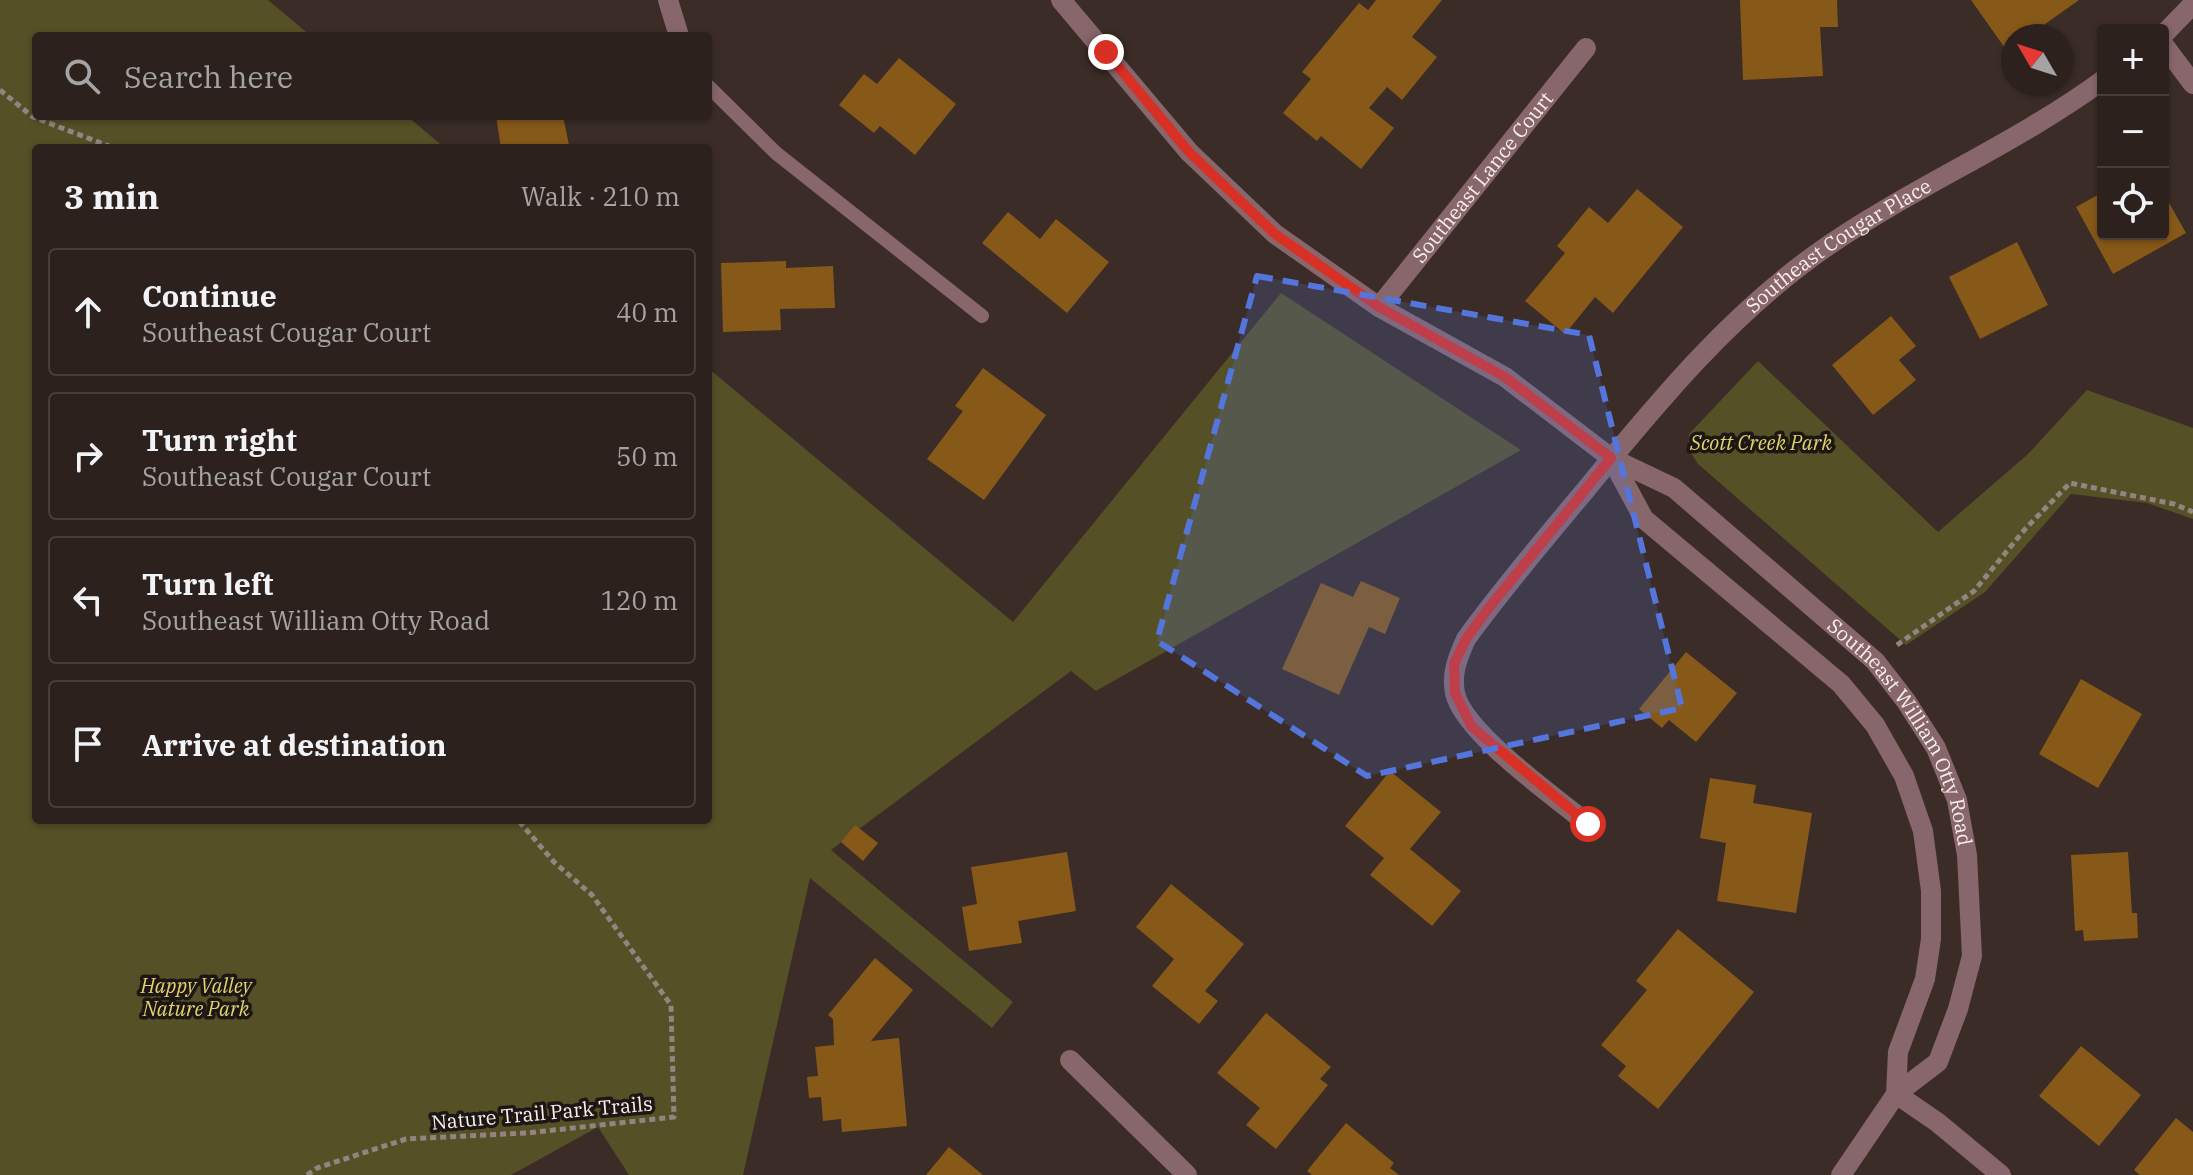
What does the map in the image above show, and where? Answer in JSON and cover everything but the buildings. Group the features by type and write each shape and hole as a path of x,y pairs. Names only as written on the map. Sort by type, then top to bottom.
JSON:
{"street":[{"path":"668,0 678,32"},
{"name":"Southeast William Otty Road","path":"1061,0 1189,152 1275,234 1379,307 1505,377 1611,458 1674,488 1875,661 1936,748 1957,800 1967,855 1972,956 1958,1009 1938,1062 1896,1094 1841,1175"},
{"path":"2169,29 2193,4"},
{"name":"Southeast Lance Court","path":"1379,307 1586,48"},
{"path":"2169,52 2193,84"},
{"name":"Southeast Cougar Place","path":"1588,824 1472,727 1455,693 1454,664 1466,639 1611,458 1702,354 1761,298 1826,247 2097,84"},
{"name":"Southeast William Otty Road","path":"1611,458 1644,519 1841,684 1875,725 1904,776 1923,831 1931,891 1931,939 1925,979 1898,1052 1896,1094"},
{"path":"1070,1060 1187,1175"},
{"path":"1896,1094 1937,1122 2001,1175"}],"lane":[{"path":"712,90 776,153 982,316"}],"path":[{"path":"0,90 32,116"},
{"path":"41,120 104,144"},
{"path":"1897,645 1974,591 2026,528 2070,483 2174,504 2193,512"},
{"name":"Nature Trail Park Trails","path":"307,1175 317,1168 406,1139 527,1133 674,1117 671,1005 592,895 554,862 521,824"}],"highlighted area":[{"path":"1257,276 1589,335 1682,708 1367,776 1157,641"}],"green space":[{"name":"Happy Valley Nature Park","path":"0,0 268,0 306,32 32,32 32,120 412,120 440,144 32,144 32,824 712,824 712,371 1013,622 1281,293 1521,450 1096,691 1071,671 831,850 1013,1002 992,1028 810,878 743,1175 629,1175 598,1127 511,1175 0,1175"},
{"name":"Scott Creek Park","path":"1758,361 1938,532 2028,454 2087,390 2193,428 2193,519 2147,503 2071,494 1985,592 1906,645 1698,464 1689,450 1689,434"}],"route":[{"path":"1106,52 1189,152 1275,234 1379,307 1505,377 1611,458 1487,610 1466,639 1454,664 1455,693 1472,727 1588,824"}]}
